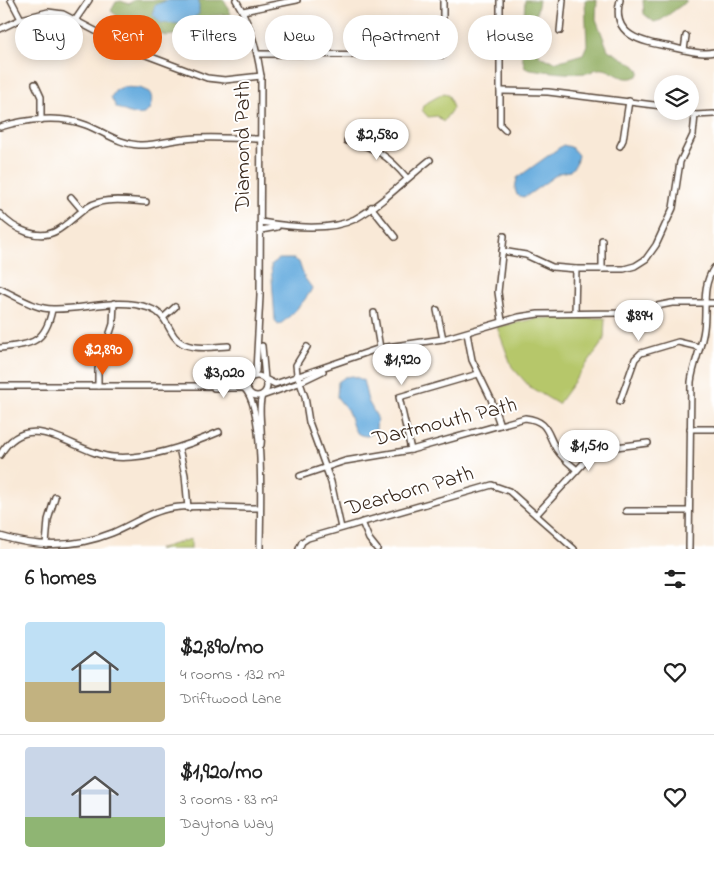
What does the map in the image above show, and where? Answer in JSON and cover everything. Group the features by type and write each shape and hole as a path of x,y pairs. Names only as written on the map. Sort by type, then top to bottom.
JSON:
{"street":[{"path":"11,0 19,15"},
{"path":"79,15 89,0"},
{"name":"Diamond Path","path":"236,0 243,11 257,54 261,76 261,230 258,363 256,372 247,384 257,419 260,459"},
{"path":"243,11 297,0"},
{"path":"257,54 443,55 443,0"},
{"path":"500,0 500,125 505,130"},
{"path":"560,31 563,0"},
{"path":"620,0 620,21 627,33 638,41 684,50 714,52"},
{"path":"36,15 48,12 66,15"},
{"path":"0,29 15,22"},
{"path":"83,23 130,49 207,78 225,80 261,76"},
{"path":"684,50 686,36"},
{"path":"36,84 41,97 41,120"},
{"path":"500,91 548,92 629,100 654,105"},
{"path":"620,146 623,140 629,100"},
{"path":"699,115 714,114"},
{"path":"0,127 18,122 41,120 78,122 115,140 138,145 155,145 185,138 261,139"},
{"path":"502,251 526,255 552,267 576,269 624,269 635,266 646,259 656,245 672,208 680,162 693,135 694,120"},
{"path":"347,141 366,144 381,152 407,178"},
{"path":"261,230 283,226 336,225 354,219 372,207 430,160"},
{"path":"71,196 82,210"},
{"path":"0,214 18,230 43,233 57,231 82,210 100,202 146,202"},
{"path":"372,207 395,237"},
{"path":"261,222 283,226"},
{"path":"502,321 498,292 504,236"},
{"path":"602,240 602,269"},
{"path":"689,549 691,382 704,330 706,286 714,268"},
{"path":"575,313 576,269"},
{"path":"0,289 38,306 52,310 114,304 150,308 164,317 174,336 180,342 190,346 228,346"},
{"name":"Diamond Path","path":"260,296 262,361 267,386 259,405 262,425 260,549"},
{"path":"206,386 226,389 240,387 256,396 380,348 444,339 502,321 538,314 621,313 672,303 714,303"},
{"path":"98,386 98,369 113,324 114,304"},
{"path":"164,317 175,307"},
{"path":"0,348 27,345 40,338 49,326 52,310"},
{"path":"437,310 444,339"},
{"path":"374,313 380,348"},
{"path":"466,333 478,374 491,399 500,425"},
{"path":"620,400 635,359 641,353 678,342 699,347"},
{"path":"307,347 296,365 298,380 305,397 309,422 326,466 341,528"},
{"path":"412,450 399,397 478,374"},
{"path":"0,386 206,386 237,383 258,376 276,384 298,380"},
{"name":"Dartmouth Path","path":"300,476 345,461 412,450 525,418 540,422 548,430 558,452 577,470"},
{"path":"690,429 714,429"},
{"path":"0,455 14,440 22,435 38,432 52,434 92,452 112,457 131,457 179,448 219,432"},
{"path":"536,515 577,470 600,449 648,443"},
{"path":"179,448 185,476 188,508"},
{"name":"Dearborn Path","path":"299,549 302,542 308,538 492,486 509,491 574,549"},
{"path":"46,545 48,520 55,498"},
{"path":"0,536 30,544 74,544 95,539 154,513 173,508 260,508"},
{"path":"626,511 689,511"},
{"path":"362,522 377,549"},
{"path":"561,549 567,543"}],"green space":[{"path":"134,0 224,0 231,14 172,15 172,35 166,36 162,35 162,15 116,15 111,11 116,2 121,1 129,4"},
{"path":"525,0 539,0 535,15 524,15"},
{"path":"585,0 597,0 596,19 608,50 633,64 640,71 638,76 626,78 603,69 597,69 588,73 573,73 525,68 523,60 550,60 556,62 583,54 587,45"},
{"path":"643,0 686,0 686,2 661,20 654,22 644,14"},
{"path":"444,93 449,96 453,108 443,122 437,116 428,117 422,110 423,105"},
{"path":"539,318 605,318 604,340 558,404 530,387 512,367 497,327"},
{"path":"191,539 191,549 158,549"}],"water":[{"path":"168,0 199,0 199,14 172,15 172,23 162,23 162,15 152,14 155,5"},
{"path":"123,87 140,88 149,92 151,102 146,113 136,115 116,107 111,97 116,90"},
{"path":"563,145 571,147 578,155 576,164 570,171 559,173 528,195 523,197 517,195 515,189 517,178"},
{"path":"279,259 294,259 299,262 304,277 312,288 297,309 278,325 275,320 271,265"},
{"path":"353,376 363,380 368,401 377,417 376,430 368,436 358,434 355,431 347,410 337,397 338,382 345,377"}]}
